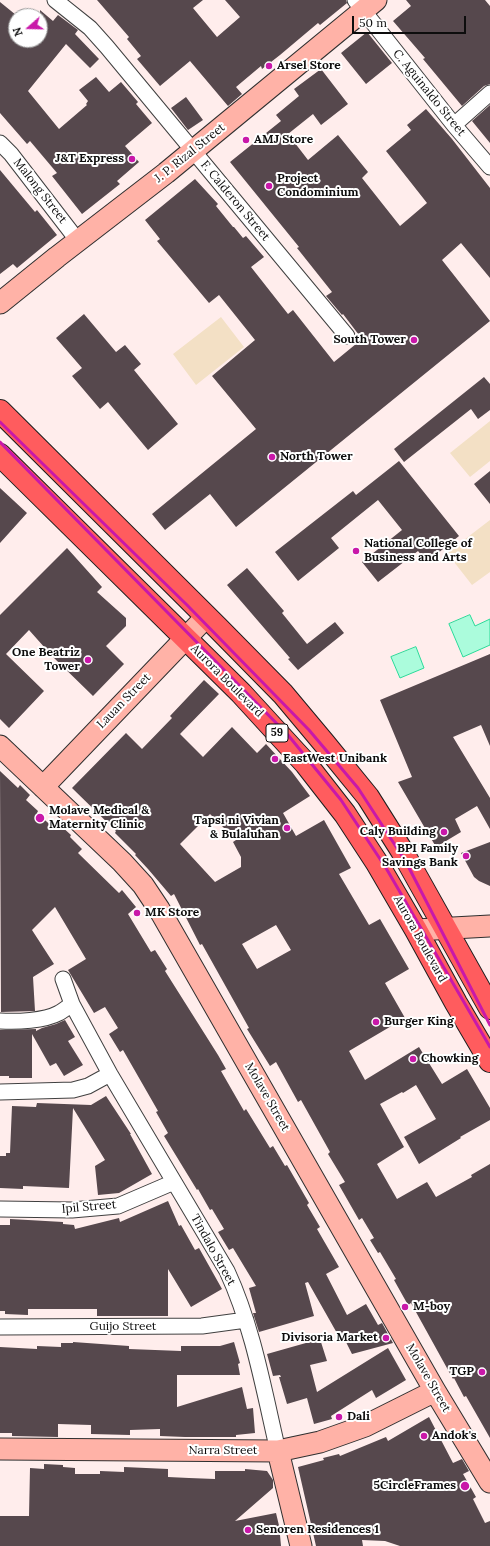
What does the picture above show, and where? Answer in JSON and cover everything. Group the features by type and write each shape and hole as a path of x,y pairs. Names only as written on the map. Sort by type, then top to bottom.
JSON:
{"main road":[{"name":"59","path":"0,411 283,694 324,743 368,797 402,851 490,1008"},
{"name":"Aurora Boulevard","path":"0,455 241,693 306,764 345,814 377,863 490,1061"}],"street":[{"name":"F. Calderon Street","path":"55,0 90,28 347,336"},
{"name":"J. P. Rizal Street","path":"0,303 193,151 365,4"},
{"name":"C. Aguinaldo Street","path":"365,4 454,125 490,167"},
{"path":"454,125 490,93"},
{"name":"Malong Street","path":"0,143 11,154 78,241"},
{"name":"Lauan Street","path":"43,787 206,617"},
{"name":"Molave Street","path":"0,746 122,862 143,885 151,897 435,1391 490,1482"},
{"path":"416,930 490,926"},
{"name":"Tindalo Street","path":"63,979 72,1004 110,1074 234,1287 246,1320 301,1546"},
{"path":"0,1021 20,1022 44,1017 59,1013 72,1004"},
{"path":"0,1092 73,1090 88,1086 110,1074"},
{"name":"Ipil Street","path":"0,1209 72,1210 118,1206 174,1182"},
{"name":"Guijo Street","path":"0,1328 202,1326 246,1320"},
{"name":"Narra Street","path":"0,1449 278,1451 320,1442 365,1426 435,1391"}],"shaded area":[{"path":"221,317 244,347 196,385 173,354"},
{"path":"490,421 490,461 470,477 450,453"},
{"path":"490,520 490,572 472,585 447,553"},
{"path":"470,615 475,626 490,619 490,645 463,657 449,624"},
{"path":"416,647 424,668 400,678 391,657"}],"building":[{"path":"97,0 203,0 193,8 217,37 240,17 225,0 346,0 347,3 320,25 318,23 262,69 261,66 236,87 242,94 228,106 190,61 160,86 137,59 141,56 127,39 129,37"},
{"path":"406,0 485,0 490,6 490,84 484,86 462,106 423,59 425,58 393,21 411,6"},
{"path":"0,2 8,8 8,48 48,48 48,17 53,21 58,15 78,30 75,34 99,59 90,68 66,44 28,91 59,129 87,105 86,104 88,101 79,90 96,77 109,92 121,82 138,102 136,104 152,123 125,146 139,162 117,181 120,184 82,214 52,176 57,173 30,141 27,144 0,113"},
{"path":"367,32 392,63 366,84 341,53"},
{"path":"321,69 348,104 321,125 313,114 288,134 308,160 338,135 368,172 362,178 400,226 427,203 386,151 411,130 407,125 426,109 452,139 490,188 490,278 461,243 442,260 490,321 236,527 210,494 165,530 152,514 256,429 212,376 255,340 219,295 209,303 157,241 160,239 145,220 195,179 218,204 216,206 233,227 243,238 246,236 264,257 251,267 288,314 293,310 334,362 362,339 343,314 342,315 326,296 332,292 297,248 299,247 230,162 281,121 276,115 299,96 294,89"},
{"path":"186,97 203,120 188,130 171,108"},
{"path":"490,105 490,143 472,121"},
{"path":"0,170 35,212 37,210 57,235 17,268 13,264 0,274"},
{"path":"84,314 116,352 125,345 141,364 134,370 178,424 148,450 108,402 100,409 72,376 82,368 56,338"},
{"path":"484,377 490,384 490,410 478,419 471,409 404,462 394,449"},
{"path":"399,461 459,536 427,562 418,551 378,582 362,562 402,530 378,500 331,538 339,548 298,581 275,552 353,491 356,495"},
{"path":"490,471 490,504 474,484"},
{"path":"0,488 27,513 0,543"},
{"path":"67,548 102,587 97,592 126,618 126,626 106,646 124,664 93,696 53,657 29,630 6,654 44,691 9,728 0,719 0,615"},
{"path":"247,568 284,611 282,613 307,644 335,622 344,633 298,670 288,659 290,658 227,585"},
{"path":"490,654 490,746 481,725 453,737 490,798 490,829 477,806 455,819 461,832 436,847 398,782 412,777 380,700"},
{"path":"204,680 219,694 180,734 203,757 232,727 257,753 266,744 292,772 310,796 283,813 296,836 324,820 351,868 339,874 369,925 380,919 409,969 385,983 405,1018 349,1051 365,1080 419,1047 442,1084 467,1069 490,1108 490,1120 460,1137 461,1138 419,1164 404,1137 436,1119 416,1085 380,1104 404,1147 377,1164 397,1199 427,1182 436,1197 472,1177 471,1175 490,1164 490,1438 466,1396 464,1397 454,1378 453,1379 411,1303 408,1305 394,1280 396,1279 380,1252 378,1253 370,1240 374,1238 362,1218 359,1220 339,1185 345,1182 328,1154 330,1152 301,1100 298,1102 276,1062 270,1066 247,1029 249,1028 202,944 200,945 174,894 171,896 135,855 136,854 115,833 116,831 72,788 126,733 142,749 172,718 170,716","holes":["210,814 236,840 233,842 241,857 241,867 215,882 180,844","276,925 291,950 257,969 242,944"]},
{"path":"0,771 18,788 20,785 30,795 26,800 38,811 37,813 56,830 60,825 71,835 70,837 82,849 78,853 119,893 122,890 136,907 128,914 151,952 155,950 167,969 165,971 218,1055 226,1069 221,1071 244,1111 246,1109 270,1148 273,1146 285,1166 287,1165 309,1203 307,1205 320,1227 317,1229 339,1267 326,1274 347,1315 366,1304 378,1325 382,1323 393,1343 352,1354 345,1340 342,1342 308,1282 305,1283 314,1316 259,1332 253,1313 256,1313 249,1288 256,1286 233,1248 229,1250 218,1232 224,1229 212,1209 210,1210 198,1189 197,1190 164,1136 168,1133 156,1112 158,1111 123,1050 120,1052 109,1034 118,1028 105,1007 94,1013 68,970 86,959 55,907 32,930 54,964 33,977 35,1011 1,1012"},
{"path":"490,842 490,886 474,877 461,853"},
{"path":"65,1020 75,1037 68,1041 83,1065 64,1076 56,1063 50,1066 32,1034 32,1078 9,1078 9,1076 0,1076 0,1030 36,1029 36,1031"},
{"path":"106,1096 131,1134 152,1174 119,1193 98,1195 95,1166 105,1160 73,1108 69,1188 23,1186 23,1189 0,1188 0,1156 6,1156 6,1153 10,1153 12,1106 36,1107 37,1103 91,1105"},
{"path":"168,1201 179,1226 181,1225 195,1250 199,1248 222,1289 191,1307 168,1269 168,1316 97,1316 97,1309 28,1309 28,1315 5,1314 5,1311 0,1311 0,1225 10,1225 10,1219 63,1222 63,1224 74,1225 75,1229 119,1218 120,1222"},
{"path":"320,1339 327,1361 310,1365 317,1392 388,1348 406,1380 376,1398 372,1390 331,1416 332,1419 314,1424 307,1398 287,1404 279,1377 281,1377 280,1375 273,1376 267,1354"},
{"path":"73,1342 129,1346 129,1349 181,1351 181,1346 220,1346 234,1342 240,1363 238,1364 240,1375 177,1375 177,1407 242,1387 247,1409 253,1408 255,1433 236,1435 236,1437 160,1436 160,1429 130,1430 130,1435 91,1434 91,1425 58,1424 58,1437 12,1436 12,1433 0,1433 0,1347 37,1349 37,1346 61,1347 61,1343"},
{"path":"429,1417 453,1463 462,1459 469,1471 463,1474 476,1497 473,1499 485,1523 490,1521 490,1546 400,1546 385,1541 362,1540 363,1546 316,1546 298,1467 324,1460 323,1458 339,1454 340,1456 386,1437 388,1441"},
{"path":"44,1464 63,1465 63,1467 75,1468 75,1474 100,1474 100,1471 124,1472 124,1467 168,1469 168,1477 215,1479 215,1471 245,1471 245,1469 267,1471 273,1480 273,1488 235,1521 276,1513 281,1534 281,1546 0,1546 0,1516 29,1516 30,1468 44,1469"}],"railway":[{"path":"0,422 187,605 309,730 358,788 406,862 490,1025"},
{"path":"0,442 288,735 341,800 386,868 490,1047"}],"place":[{"name":"Arsel Store","path":"269,66"},
{"name":"AMJ Store","path":"246,140"},
{"name":"J&T Express","path":"132,159"},
{"name":"Project Condominium","path":"269,186"},
{"name":"South Tower","path":"414,340"},
{"name":"North Tower","path":"272,457"},
{"name":"National College of Business and Arts","path":"356,551"},
{"name":"One Beatriz Tower","path":"88,660"},
{"name":"EastWest Unibank","path":"275,759"},
{"name":"Molave Medical & Maternity Clinic","path":"40,818"},
{"name":"Tapsi ni Vivian & Bulaluhan","path":"287,828"},
{"name":"Caly Building","path":"444,832"},
{"name":"BPI Family Savings Bank","path":"466,856"},
{"name":"MK Store","path":"137,913"},
{"name":"Burger King","path":"376,1022"},
{"name":"Chowking","path":"413,1059"},
{"name":"M-boy","path":"405,1307"},
{"name":"Divisoria Market","path":"386,1338"},
{"name":"TGP","path":"482,1372"},
{"name":"Dali","path":"339,1417"},
{"name":"Andok's","path":"424,1436"},
{"name":"5CircleFrames","path":"465,1486"},
{"name":"Senoren Residences 1","path":"248,1530"}]}
